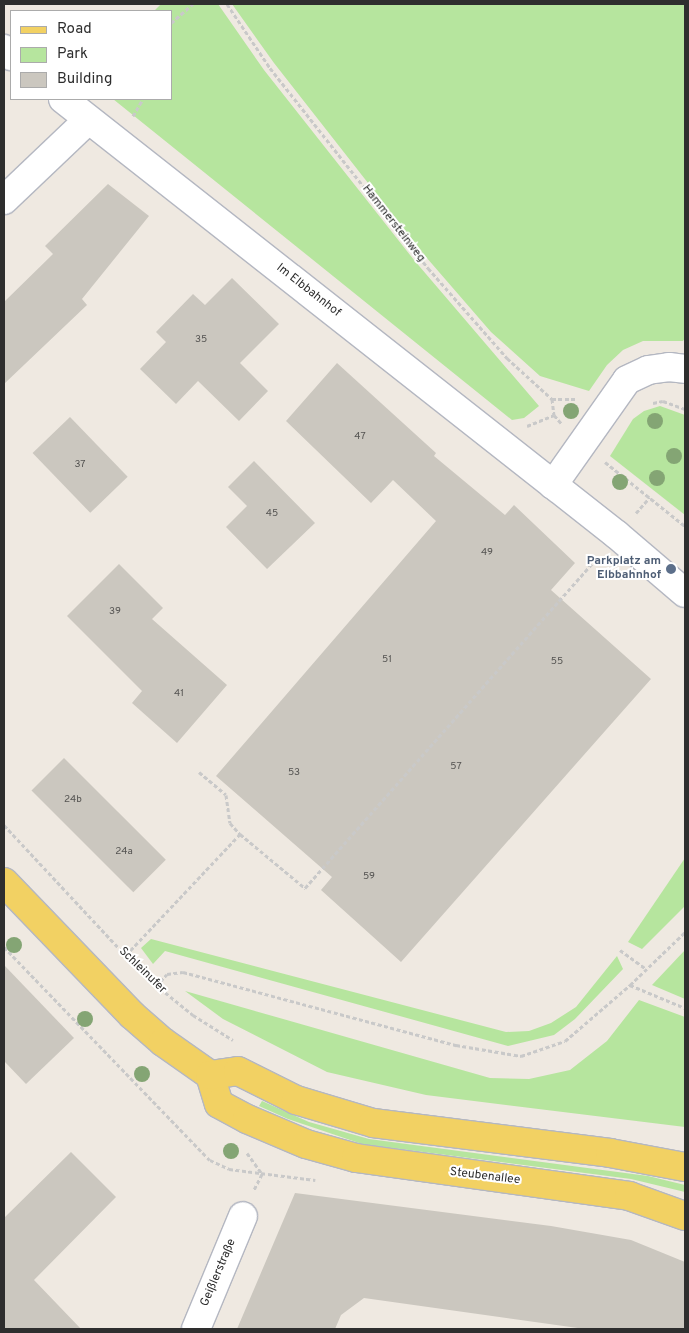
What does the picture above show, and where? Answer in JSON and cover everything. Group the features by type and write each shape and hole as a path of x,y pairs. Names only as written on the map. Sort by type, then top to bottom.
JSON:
{"main road":[{"path":"4,882 132,1015 163,1042 210,1075 219,1104 247,1119"},
{"path":"210,1075 238,1071 296,1100 373,1123 610,1153 685,1167"},
{"name":"Steubenallee","path":"247,1119 285,1136 356,1158 629,1196 685,1216"}],"street":[{"name":"Im Elbbahnhof","path":"64,100 553,485"},
{"path":"4,200 88,120"},
{"path":"685,369 669,367 648,370 627,380 553,485 685,593"},
{"name":"Geißlerstraße","path":"196,1329 243,1216"}],"path":[{"path":"172,22 193,4"},
{"name":"Hammersteinweg","path":"227,4 270,68 428,268 506,358 552,399 554,415 564,427"},
{"path":"130,121 142,100"},
{"path":"521,428 554,415"},
{"path":"602,460 685,526"},
{"path":"199,772 226,795 230,823 240,834 305,888 585,572"},
{"name":"Schleinufer","path":"4,825 156,986 193,1015 241,1045"},
{"path":"126,955 240,834"},
{"path":"156,986 168,974 183,972 456,1045 521,1056 565,1041 630,985 685,932"},
{"path":"4,947 202,1153 225,1168 262,1174"},
{"path":"620,950 646,970"},
{"path":"630,985 685,1008"},
{"path":"247,1119 239,1140 262,1174"},
{"path":"243,1216 262,1174"}],"green space":[{"path":"161,4 218,4 264,70 414,260 539,406 524,418 512,420 114,100 172,100 172,10 155,10"},
{"path":"232,4 685,4 685,338 683,341 643,341 623,350 607,365 589,391 540,376 491,332 426,257 274,63"},
{"path":"660,406 685,415 685,515 610,456 633,419 644,411"},
{"path":"685,858 685,906 642,949 628,942"},
{"path":"151,939 506,1032 529,1031 551,1023 576,1007 617,956 623,969 575,1019 554,1035 508,1046 165,951 153,964 141,948"},
{"path":"685,950 685,999 652,985"},
{"path":"185,991 490,1078 529,1079 570,1070 607,1041 639,1000 685,1017 685,1127 426,1095 327,1072 223,1019"},
{"path":"262,1101 309,1122 369,1139 648,1176 685,1185 685,1192 631,1179 362,1144 288,1119 259,1106"}],"building":[{"path":"108,184 149,216 82,299 87,305 4,384 4,302 53,254 45,246"},
{"path":"232,278 279,324 240,363 268,391 239,421 198,381 176,404 140,369 166,342 156,332 193,294 205,305"},
{"path":"337,363 436,453 434,456 505,515 514,505 575,563 551,590 651,679 401,962 321,890 332,877 216,776 436,521 393,480 371,503 286,421"},
{"path":"70,417 128,477 90,513 33,453"},
{"path":"254,461 315,523 267,569 226,527 247,506 228,487"},
{"path":"119,564 163,608 152,619 227,685 177,743 132,703 142,691 67,616"},
{"path":"64,758 166,860 133,892 31,791"},
{"path":"4,965 74,1038 26,1084 4,1061"},
{"path":"71,1152 116,1197 34,1280 81,1329 4,1329 4,1218"},
{"path":"295,1193 551,1226 631,1240 685,1262 685,1329 585,1329 364,1298 341,1315 335,1329 237,1329"}],"place":[{"name":"Parkplatz am Elbbahnhof","path":"671,569"}]}
